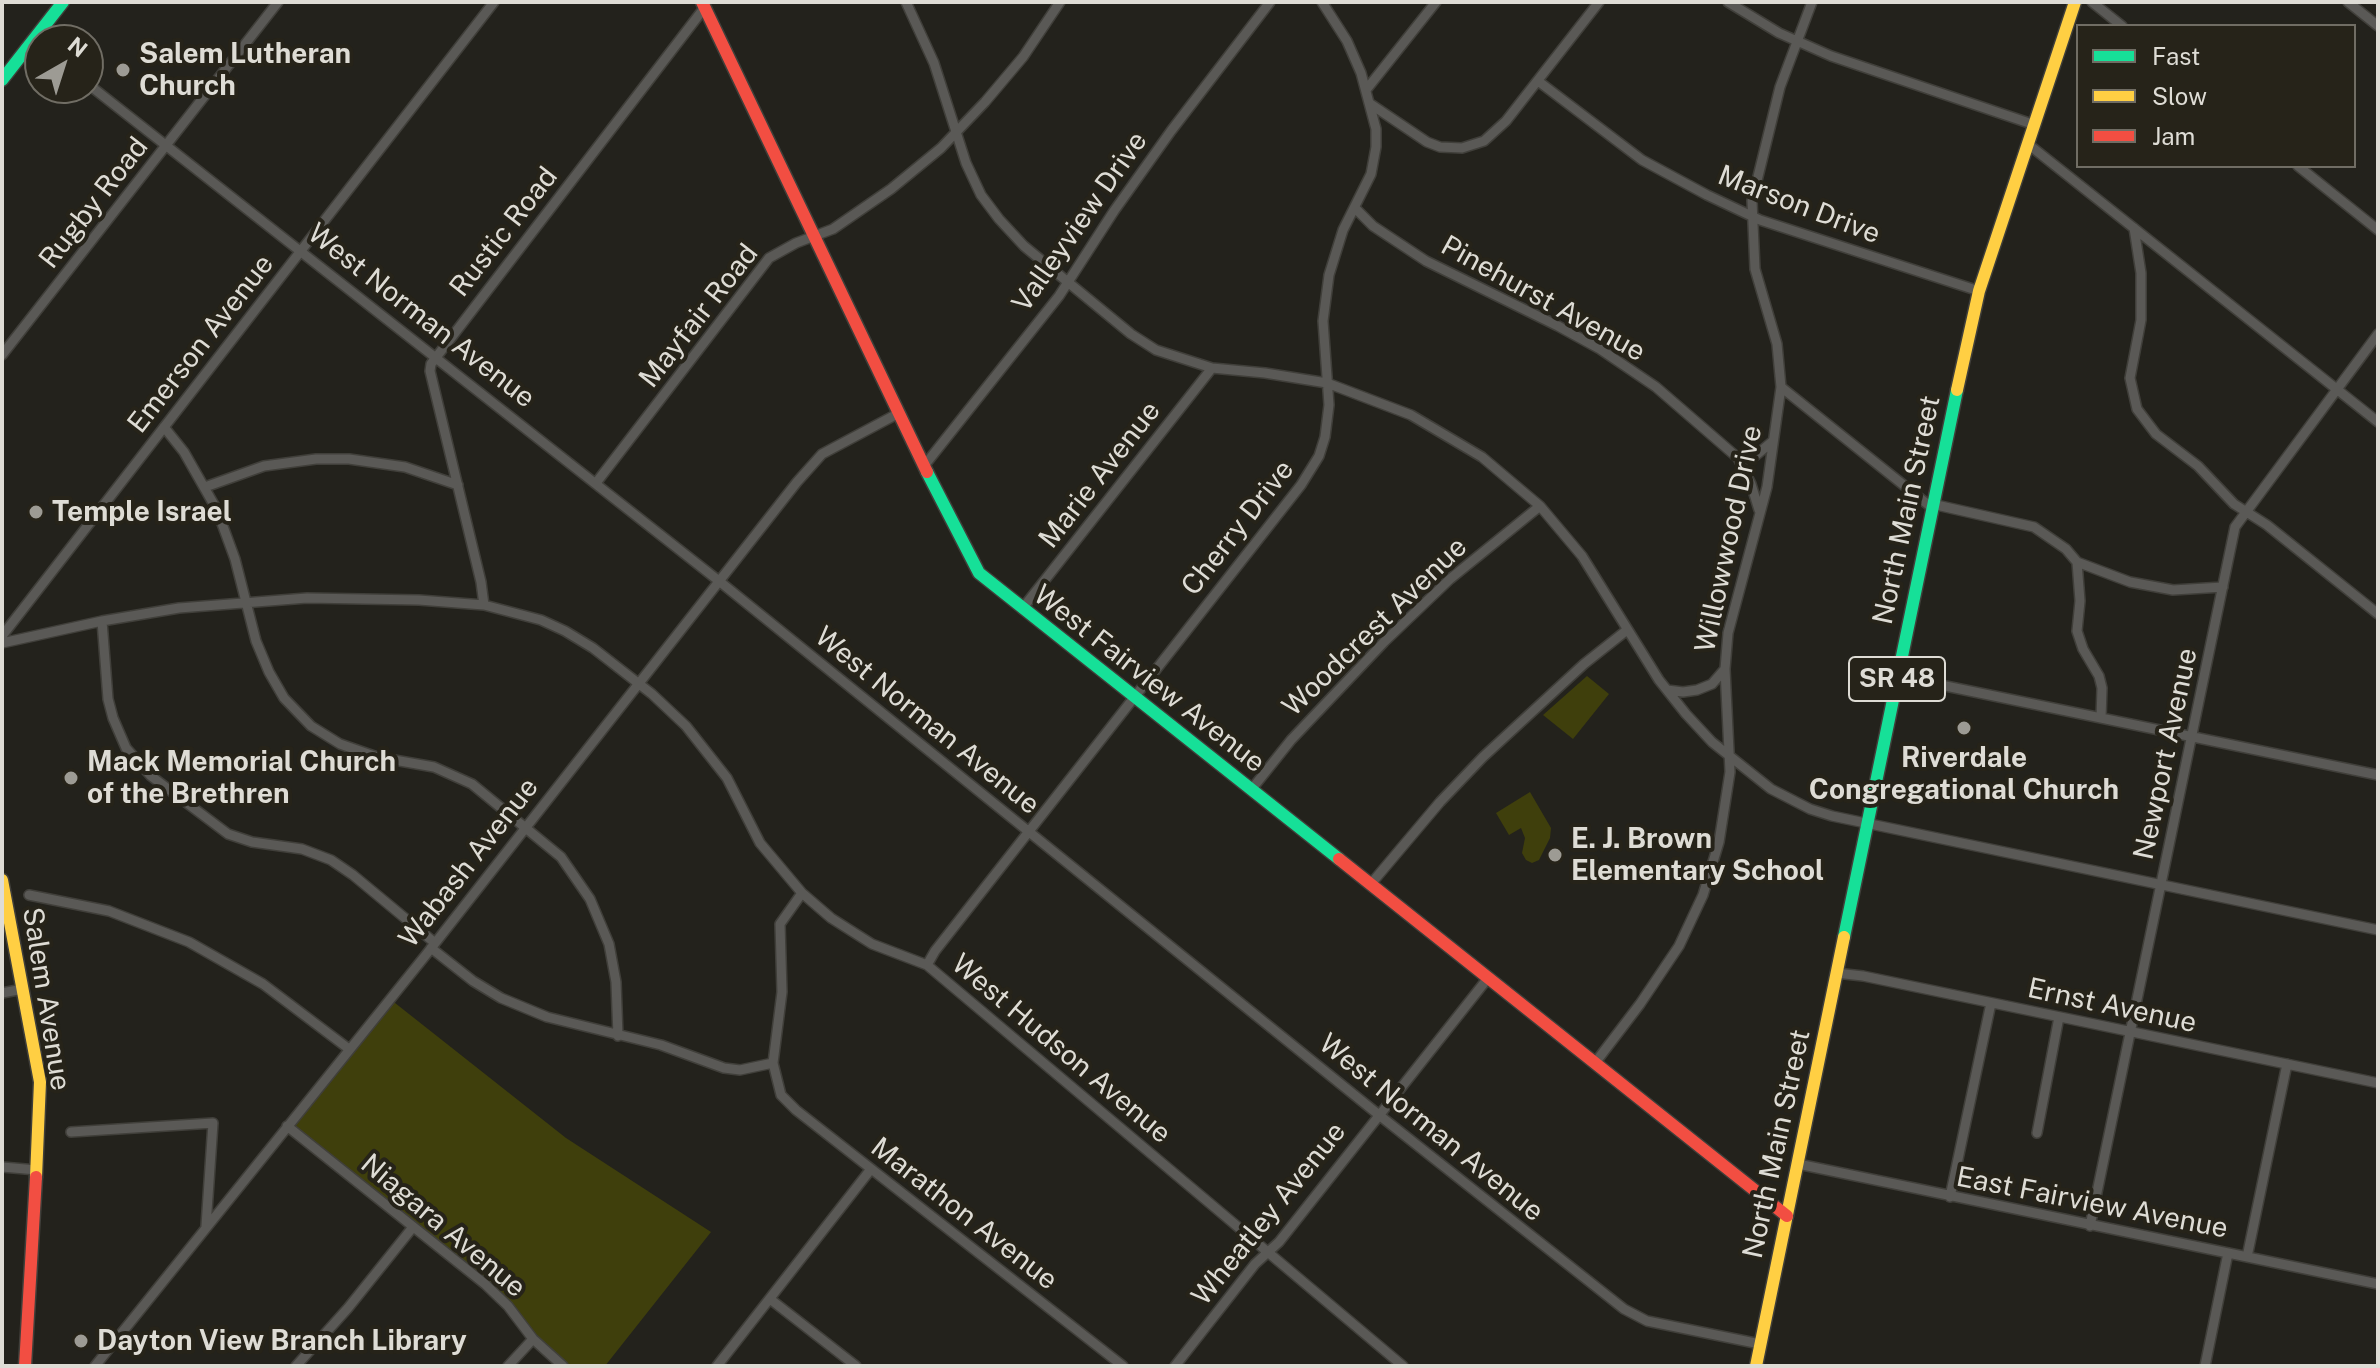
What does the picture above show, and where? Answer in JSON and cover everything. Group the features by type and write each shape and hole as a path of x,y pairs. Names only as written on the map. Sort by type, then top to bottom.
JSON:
{"main road":[{"path":"49,24 63,2"},
{"name":"North Main Street","path":"1758,1366 1897,676 1979,291 2075,2"},
{"name":"West Fairview Avenue","path":"705,4 924,466 973,565 986,580 1787,1216"},
{"path":"2,80 24,56"},
{"name":"Salem Avenue","path":"2,880 40,1082 25,1366"}],"street":[{"name":"Rugby Road","path":"2,355 278,2"},
{"name":"Emerson Avenue","path":"2,636 494,2"},
{"path":"906,2 934,63 966,163 981,195 1024,246 1136,339 1167,355 1212,368 1327,383 1376,400 1434,427 1482,457 1540,506 1582,556 1627,630 1689,717 1728,755 1789,800 1832,816 1867,824 2378,930"},
{"name":"Mayfair Road","path":"596,483 769,258 778,251 833,229 941,148 1023,57 1060,2"},
{"name":"Valleyview Drive","path":"924,466 1068,283 1171,131 1270,2"},
{"name":"Cherry Drive","path":"927,965 1309,473 1319,456 1328,422 1323,339 1325,294 1334,256 1375,162 1376,129 1366,90 1347,41 1322,2"},
{"path":"1366,90 1436,2"},
{"path":"1369,103 1427,142 1440,147 1462,148 1484,141 1498,131 1599,2"},
{"path":"1728,2 1796,41 1831,56 2035,125"},
{"name":"Willowwood Drive","path":"1595,1063 1665,969 1694,917 1719,842 1730,772 1725,669 1732,610 1767,487 1781,387 1777,344 1755,269 1752,201 1768,130 1796,41 1812,2"},
{"path":"2092,2 2120,24"},
{"path":"2348,2 2378,26"},
{"name":"Rustic Road","path":"436,356 705,4"},
{"name":"Marson Drive","path":"1538,81 1642,160 1751,216 1979,291"},
{"name":"West Norman Avenue","path":"104,96 719,581 1379,1115 1633,1315 1647,1321 1760,1344"},
{"path":"2028,144 2378,422"},
{"path":"2300,168 2378,230"},
{"name":"Pinehurst Avenue","path":"1355,208 1373,226 1426,261 1558,326 1629,368 1684,409 1738,458 1759,510"},
{"path":"2134,228 2142,295 2141,320 2130,367 2133,399 2148,425 2198,466 2234,504 2267,525 2378,614"},
{"name":"Newport Avenue","path":"2090,1226 2235,527 2378,334"},
{"path":"436,356 430,371 484,605"},
{"name":"Marie Avenue","path":"1022,609 1212,368"},
{"path":"1781,387 1932,506 2034,527 2066,549 2077,562 2130,582 2173,590 2223,587"},
{"name":"Wabash Avenue","path":"95,1366 433,946 815,460 836,444 899,413"},
{"path":"164,427 205,487 229,541 256,641 284,698 311,726 340,744 361,753 434,767 464,779 525,826 567,864 602,924 614,972 618,1036"},
{"path":"1738,458 1755,456 1774,440"},
{"path":"205,487 264,466 316,459 384,463 458,485"},
{"name":"Woodcrest Avenue","path":"1251,790 1291,740 1384,642 1450,579 1540,506"},
{"path":"2077,562 2080,601 2077,631 2083,649 2099,676 2102,688 2101,718"},
{"name":"West Hudson Avenue","path":"2,643 179,608 245,602 371,598 484,605 541,620 565,631 593,648 670,710 708,751 727,778 760,843 802,893 831,918 872,944 927,965 1403,1366"},
{"path":"102,621 108,699 113,718 126,748 151,776 228,834 252,842 302,849 331,860 353,875 473,981 524,1008 570,1024 661,1045 724,1068 740,1070 773,1063 782,992 780,924 802,893"},
{"path":"1370,885 1440,802 1483,757 1584,664 1627,630"},
{"path":"1667,690 1697,690 1712,684 1725,669"},
{"path":"1897,676 2378,775"},
{"path":"29,895 109,911 189,942 263,984 349,1049"},
{"name":"Ernst Avenue","path":"1836,973 1863,976 2378,1083"},
{"name":"Wheatley Avenue","path":"1175,1366 1255,1264 1279,1242 1488,978"},
{"path":"2,993 23,989"},
{"path":"1950,1197 1991,1003"},
{"path":"2037,1133 2059,1017"},
{"name":"Marathon Avenue","path":"773,1063 781,1095 796,1110 1123,1366"},
{"path":"2247,1257 2287,1064"},
{"path":"71,1132 213,1123 206,1226"},
{"name":"Niagara Avenue","path":"287,1126 491,1290 533,1339 563,1366"},
{"name":"East Fairview Avenue","path":"1798,1164 2378,1284"},
{"path":"2,1167 37,1170"},
{"path":"717,1366 871,1169"},
{"path":"296,1366 348,1308 413,1227"},
{"path":"2205,1366 2228,1253"},
{"path":"770,1299 856,1366"},
{"path":"508,1366 533,1339"}],"shaded area":[{"path":"1587,676 1609,694 1573,739 1543,715"},
{"path":"1530,792 1551,828 1550,838 1539,860 1532,863 1522,853 1525,838 1521,828 1509,835 1496,813"},
{"path":"390,999 566,1138 711,1232 605,1366 563,1366 508,1306 287,1126"}],"traffic: fast":[{"path":"2,80 63,2"},
{"path":"1844,937 1957,390"},
{"path":"927,472 979,573 1339,859"}],"traffic: slow":[{"path":"1957,390 1979,291 2075,2"},
{"path":"2,880 40,1082 36,1177"},
{"path":"1756,1366 1844,937"}],"traffic: jam":[{"path":"702,2 927,472"},
{"path":"1339,859 1787,1216"},
{"path":"25,1366 36,1177"}],"place":[{"name":"Salem Lutheran Church","path":"123,70"},
{"name":"Temple Israel","path":"36,512"},
{"name":"Riverdale Congregational Church","path":"1964,728"},
{"name":"Mack Memorial Church of the Brethren","path":"71,778"},
{"name":"E. J. Brown Elementary School","path":"1555,855"},
{"name":"Dayton View Branch Library","path":"81,1341"}]}
